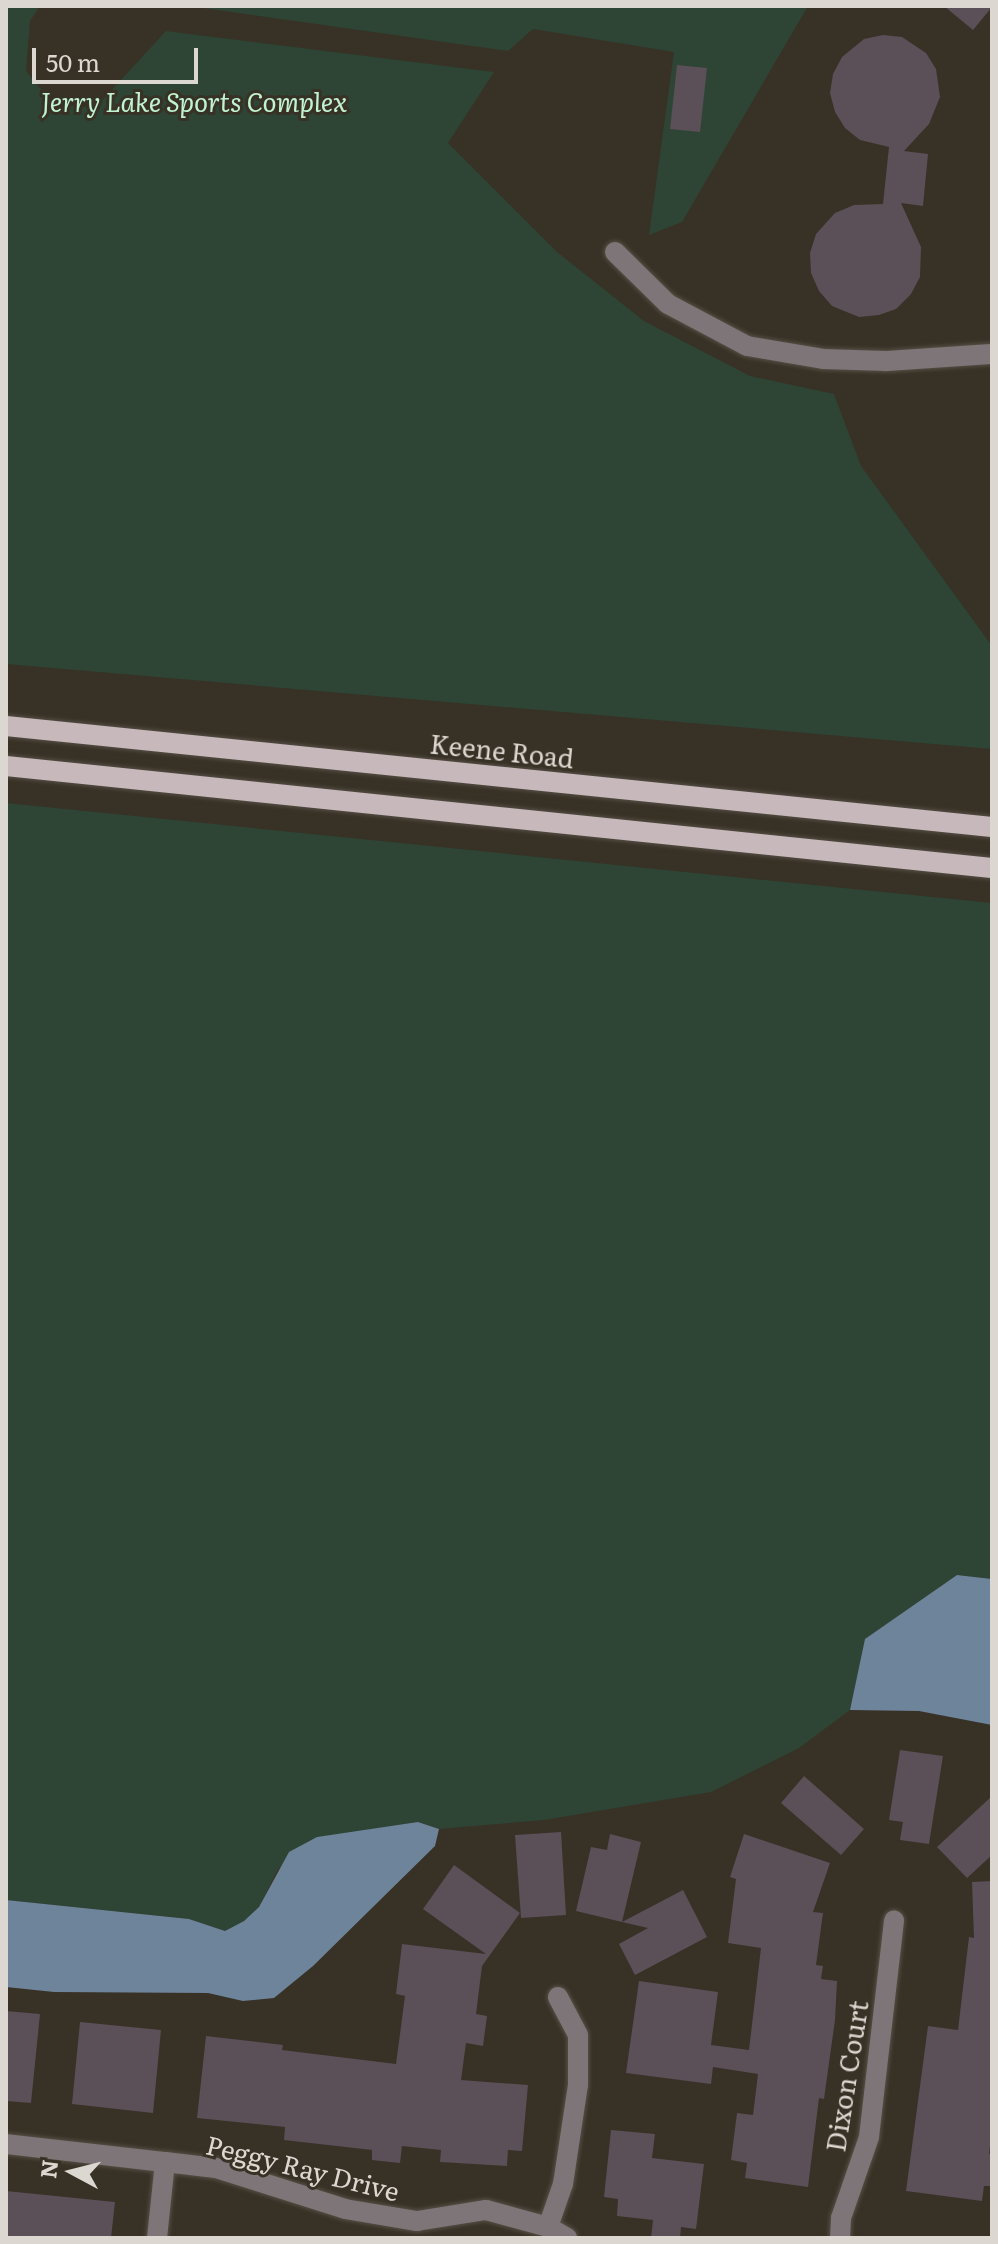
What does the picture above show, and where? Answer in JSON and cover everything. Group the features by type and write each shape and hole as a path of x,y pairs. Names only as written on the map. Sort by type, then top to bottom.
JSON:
{"main road":[{"name":"Keene Road","path":"6,726 992,827"},
{"path":"6,766 992,868"}],"street":[{"path":"615,252 668,304 747,346 823,359 870,361 992,354"},
{"name":"Dixon Court","path":"840,2238 841,2218 869,2137 894,1920"},
{"path":"548,2227 563,2184 578,2085 578,2035 558,1997"},
{"name":"Peggy Ray Drive","path":"6,2144 216,2168 418,2230 486,2210 548,2227 567,2238"},
{"path":"157,2238 165,2162"}],"green space":[{"path":"6,6 40,6 30,21 26,71 53,104 95,108 166,31 494,72 448,143 557,252 644,321 750,376 834,394 861,466 992,646 992,749 6,664"},
{"name":"Jerry Lake Sports Complex","path":"189,6 808,6 682,222 649,235 674,52 533,29 508,51"},
{"path":"6,803 992,903 992,1579 957,1575 866,1639 850,1710 799,1748 711,1792 544,1820 439,1829 418,1822 278,1869 259,1907 244,1921 225,1931 189,1919 6,1900"}],"water":[{"path":"957,1575 992,1579 992,1725 919,1711 850,1710 865,1639"},
{"path":"418,1822 439,1829 435,1846 313,1966 274,1998 243,2001 208,1993 54,1992 6,1987 6,1900 189,1919 225,1931 244,1921 259,1907 289,1852 317,1837"}],"building":[{"path":"944,6 992,6 992,7 973,30"},
{"path":"883,35 902,37 926,53 936,69 940,97 929,124 904,151 928,154 923,206 901,203 921,247 920,277 911,294 896,309 859,317 832,306 819,291 811,273 810,253 816,234 835,213 854,205 883,204 889,147 860,140 845,128 835,112 830,93 833,74 842,57 864,39"},
{"path":"677,65 707,68 700,132 670,129"},
{"path":"900,1750 943,1756 929,1844 900,1840 903,1822 889,1820"},
{"path":"804,1776 864,1829 841,1855 781,1803"},
{"path":"992,1796 992,1855 967,1878 937,1847"},
{"path":"561,1832 566,1915 521,1918 515,1835"},
{"path":"610,1834 641,1842 622,1922 576,1911 591,1847 607,1850"},
{"path":"744,1834 830,1863 813,1912 823,1913 816,1965 823,1966 821,1979 837,1981 835,2020 824,2099 819,2098 808,2187 745,2178 747,2163 731,2160 737,2113 753,2115 758,2074 713,2067 711,2084 626,2073 639,1981 718,1992 711,2045 749,2050 761,1948 728,1943 736,1879 730,1877"},
{"path":"454,1865 520,1913 482,1966 476,2014 487,2016 483,2046 466,2043 461,2080 528,2085 522,2151 508,2150 507,2166 440,2162 441,2150 402,2146 400,2163 372,2160 372,2150 284,2140 285,2127 197,2118 206,2036 283,2045 282,2050 396,2064 405,1996 396,1994 402,1944 486,1954 423,1909"},
{"path":"992,1881 992,2128 989,2154 992,2154 992,2186 984,2186 982,2201 906,2191 928,2026 958,2030 969,1937 974,1938 972,1882"},
{"path":"683,1890 707,1937 635,1975 619,1944 648,1928 622,1922"},
{"path":"6,2011 40,2014 31,2103 6,2101"},
{"path":"80,2022 161,2030 153,2113 72,2104"},
{"path":"611,2130 655,2134 652,2158 704,2164 696,2229 681,2227 680,2238 651,2238 653,2220 617,2216 618,2199 604,2197"},
{"path":"6,2191 115,2202 111,2238 6,2238"}]}
